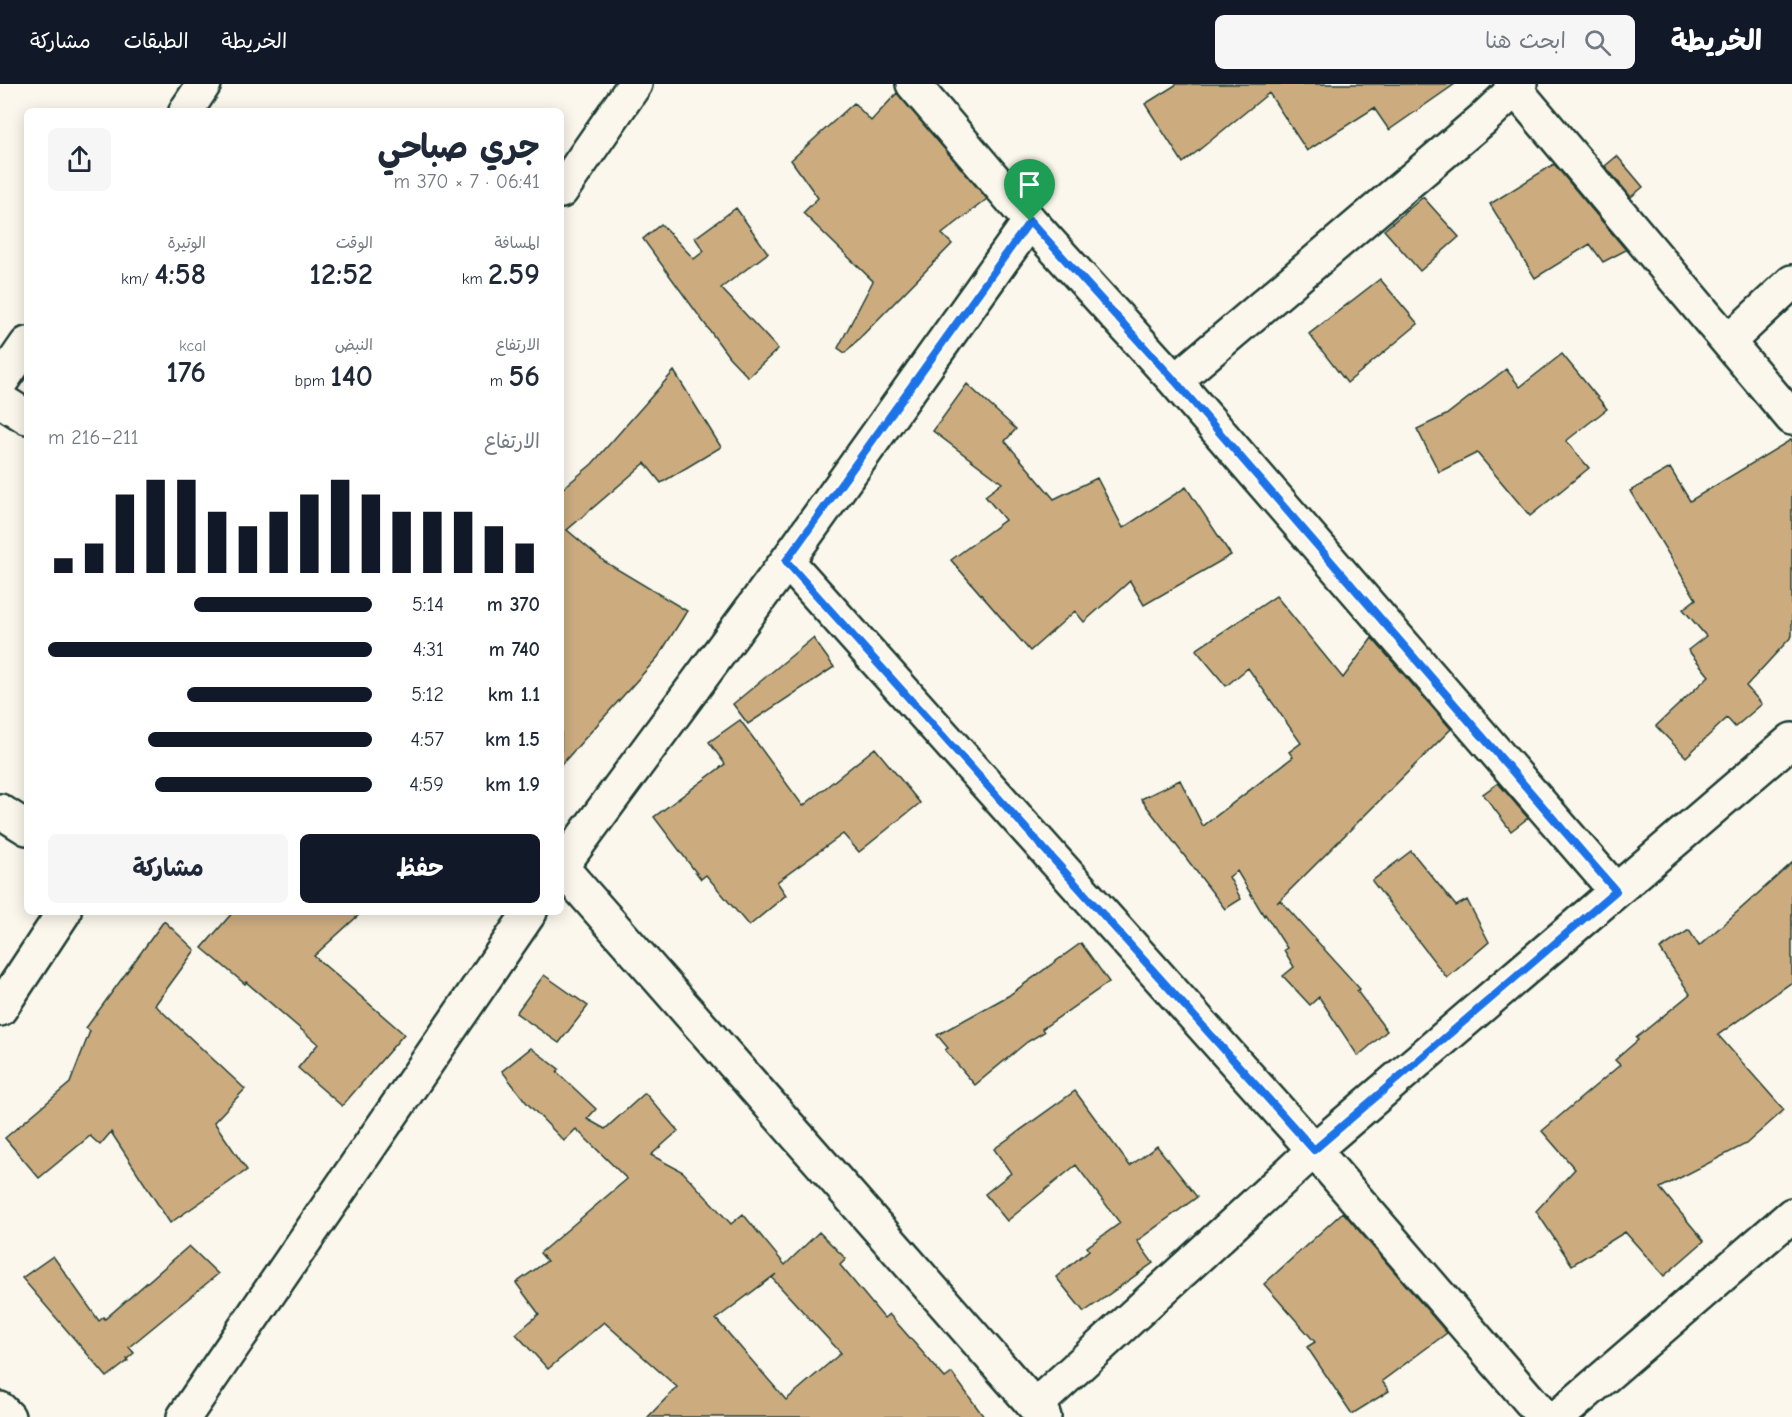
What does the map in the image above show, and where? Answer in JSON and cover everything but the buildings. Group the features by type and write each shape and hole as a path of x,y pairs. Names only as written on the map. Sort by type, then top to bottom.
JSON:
{"street":[{"path":"188,108 204,84"},
{"path":"564,187 635,84"},
{"path":"913,84 1030,221 1175,381 1616,891"},
{"path":"1175,381 1474,127 1515,86 1792,418"},
{"path":"564,863 786,561 1030,221"},
{"path":"1728,342 1792,282"},
{"path":"0,383 24,348"},
{"path":"0,400 24,415"},
{"path":"786,561 1314,1150 1544,1417"},
{"path":"564,870 1039,1412 1314,1150 1792,740"},
{"path":"0,811 24,826"},
{"path":"0,1009 62,915"},
{"path":"184,1417 528,915"},
{"path":"1558,1417 1792,1215"},
{"path":"0,1409 8,1417"}],"route":[{"path":"1030,221 1175,381 1616,891 1314,1150 786,561 1030,221"}]}
